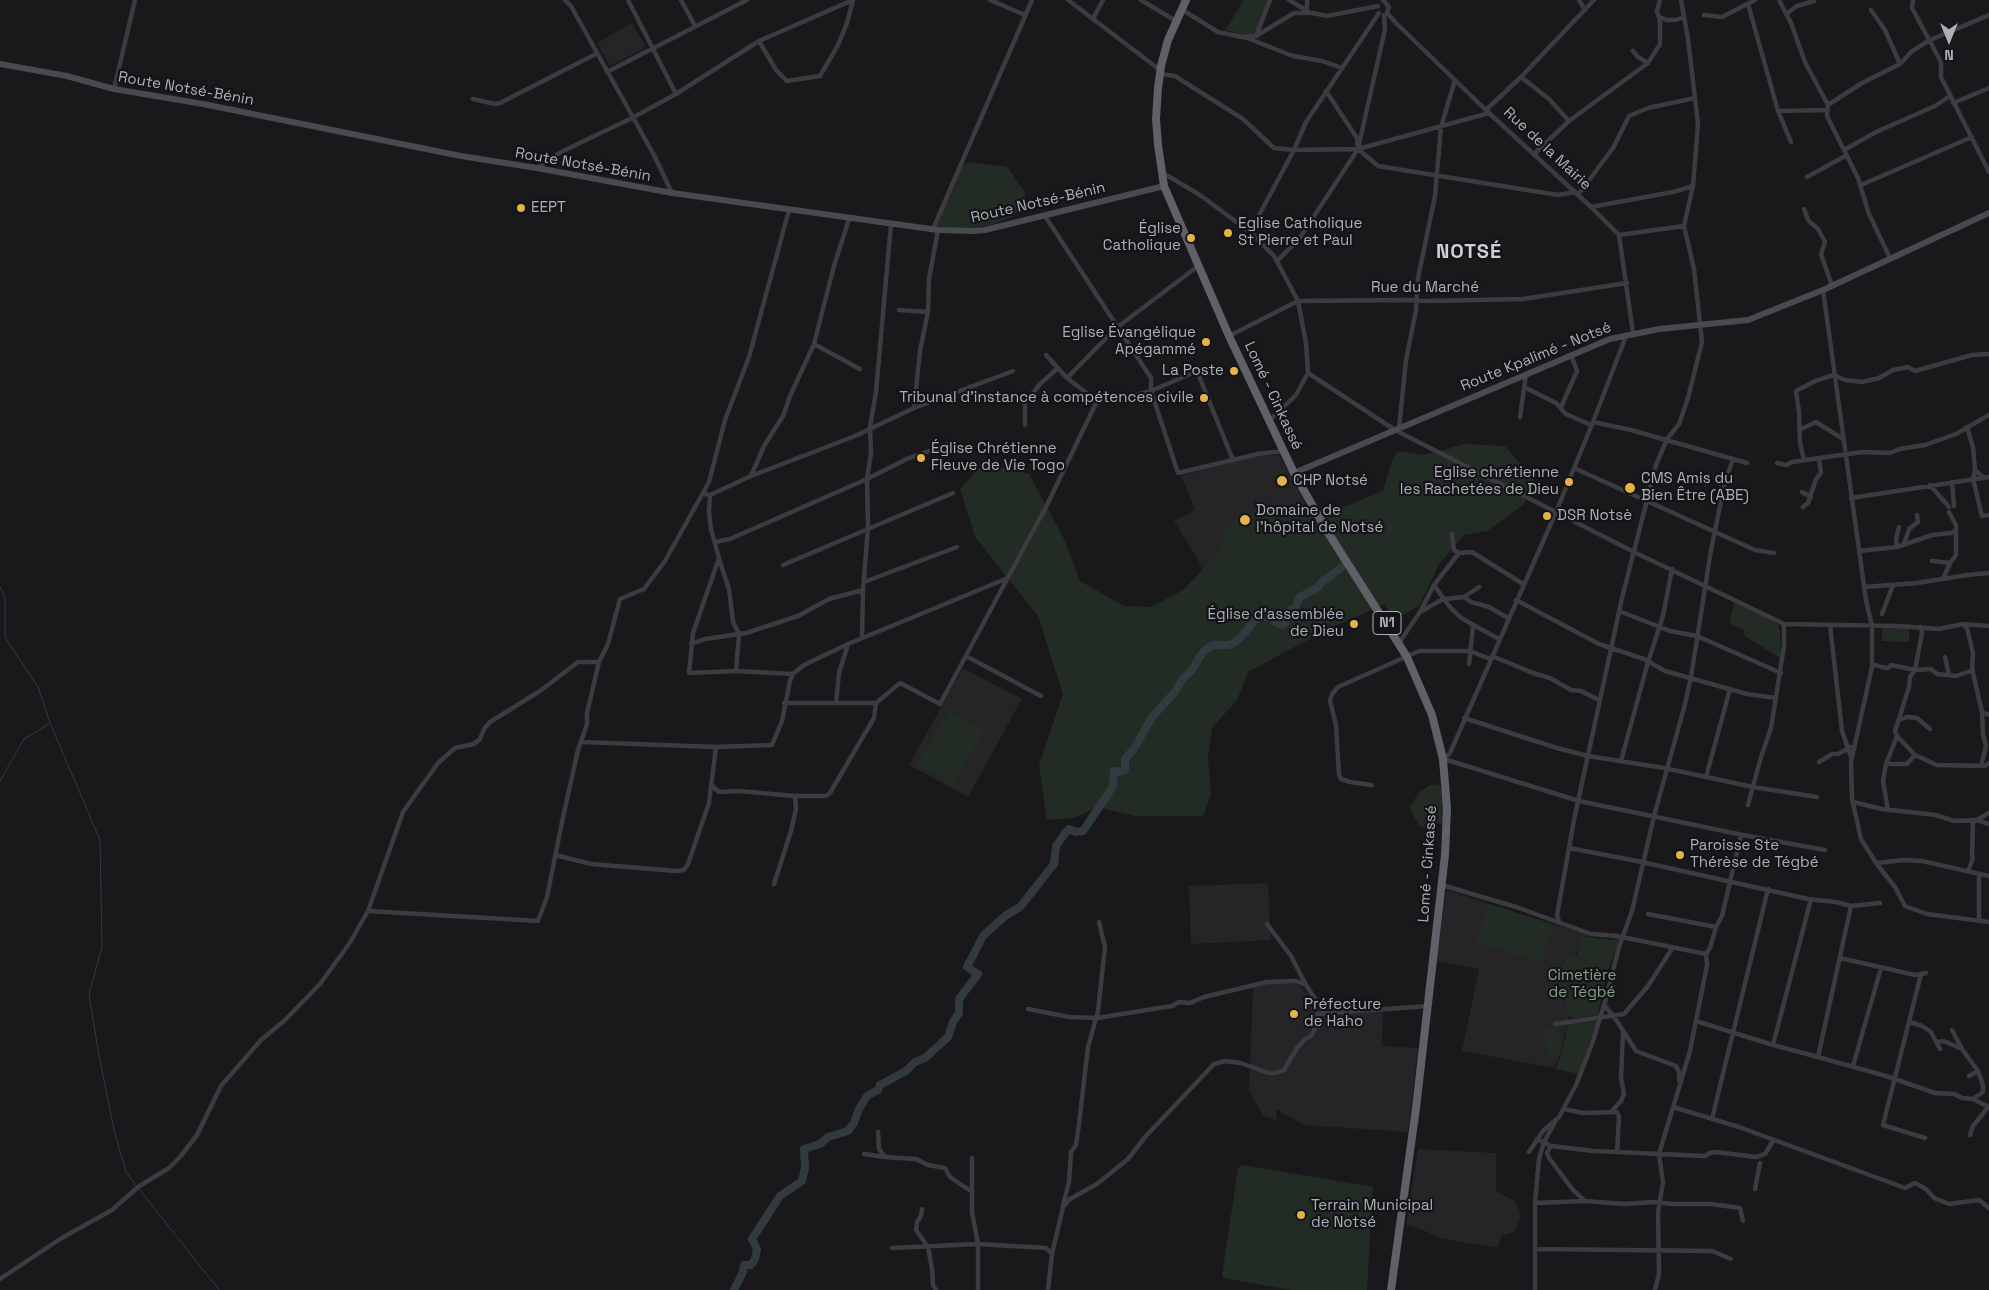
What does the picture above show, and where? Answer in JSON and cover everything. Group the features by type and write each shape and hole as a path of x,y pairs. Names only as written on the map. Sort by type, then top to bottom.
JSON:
{"highway":[{"name":"Lomé - Cinkassé","path":"1186,0 1176,21 1160,72 1156,119 1164,186 1198,266 1294,473 1327,531 1407,657 1432,715 1443,759 1448,809 1445,855 1428,1006 1391,1290"}],"main road":[{"name":"Route Notsé-Bénin","path":"0,64 67,76 114,89 203,104 461,156 537,168 672,194 935,230 986,230 1164,186"},
{"name":"Route Kpalimé - Notsé","path":"1294,473 1600,342 1629,334 1748,320 1823,290 1989,213"}],"street":[{"path":"114,89 135,0"},
{"path":"565,0 571,6 655,157 672,194"},
{"path":"571,6 574,0"},
{"path":"628,0 676,94"},
{"path":"682,0 695,26"},
{"path":"607,72 747,0"},
{"path":"759,41 776,70 787,81 820,76 838,45 847,23 853,0"},
{"path":"537,168 561,152 632,118 676,94 759,41 853,0"},
{"path":"990,0 1025,15"},
{"path":"914,408 920,351 928,312 929,279 935,230 1032,0"},
{"path":"1068,0 1160,72 1175,76 1243,119 1274,148 1294,150 1358,149 1441,127 1487,111 1594,0"},
{"path":"1093,19 1103,0"},
{"path":"1141,0 1176,21"},
{"path":"1256,36 1270,0"},
{"path":"1289,0 1307,11 1327,16 1379,6 1389,0"},
{"path":"1307,0 1307,11"},
{"path":"1373,0 1383,13"},
{"path":"1580,0 1585,10"},
{"path":"1534,154 1569,121 1648,62 1660,44 1657,11 1660,0"},
{"path":"1559,921 1557,916 1569,848 1619,611 1656,465 1667,439 1678,424 1688,398 1702,342 1694,269 1684,226 1693,186 1698,124 1681,0"},
{"path":"1704,14 1722,17 1755,0"},
{"path":"1779,0 1805,62 1828,107 1827,116 1861,185 1870,214 1890,258"},
{"path":"1913,0 1912,8 1928,41 1941,62 1941,77 1989,172"},
{"path":"1786,14 1797,6 1814,1"},
{"path":"1277,261 1299,239 1358,149 1385,29 1383,13 1385,3"},
{"path":"1748,4 1778,112 1791,142"},
{"path":"1181,9 1218,32 1242,37 1293,56 1322,61 1342,68"},
{"path":"1871,10 1885,30 1900,64"},
{"path":"1242,37 1256,36 1294,13 1313,13"},
{"path":"1250,232 1294,150 1306,122 1342,68 1383,13"},
{"name":"Rue de la Mairie","path":"1383,13 1397,24 1619,235"},
{"path":"1778,112 1828,107 1862,83 1900,64 1912,52 1928,41 1989,15"},
{"path":"1659,17 1667,20 1676,20 1684,17"},
{"path":"1633,51 1638,58 1648,62"},
{"path":"473,99 495,104 500,103 596,54"},
{"path":"1521,77 1550,99 1569,121"},
{"path":"1397,429 1406,360 1417,301 1418,278 1435,196 1441,145 1441,127 1456,80"},
{"path":"1953,103 1989,88"},
{"path":"1326,91 1357,138 1358,149 1378,166 1558,195 1577,194 1613,148 1629,116 1648,108 1695,98"},
{"path":"1807,177 1876,132 1934,106 1950,96"},
{"path":"1861,185 1972,136"},
{"path":"1161,172 1200,195 1250,232 1274,256 1298,301 1306,344 1308,373 1296,395 1269,421"},
{"path":"1591,207 1673,192 1693,186"},
{"path":"1804,209 1808,220 1818,230 1825,242 1821,254 1832,286"},
{"path":"368,910 538,921 547,897 599,662 608,644 620,599 644,589 665,561 704,494 709,482 725,420 749,357 789,210"},
{"path":"1045,216 1151,378 1151,391 1178,473 1283,451"},
{"path":"751,476 764,446 783,416 814,344 834,266 849,219"},
{"path":"862,638 863,590 868,528 867,479 871,453 870,428 876,392 891,224"},
{"path":"1443,759 1450,753 1556,512 1629,334 1627,283 1619,235 1684,226"},
{"path":"1067,378 1118,327 1198,266"},
{"name":"Rue du Marché","path":"1230,336 1298,301 1417,301 1523,298 1627,283"},
{"path":"1823,290 1851,498 1864,587 1872,626 1872,667 1852,747 1851,759 1853,802 1861,839 1876,863 1895,887 1905,906 1927,914 1989,922"},
{"path":"899,310 928,312"},
{"path":"814,344 860,369"},
{"path":"1804,460 1799,430 1796,391 1834,375 1844,380 1862,382 1879,378 1894,370 1908,368 1915,371 1972,355 1989,354"},
{"path":"1046,355 1067,378 1097,402 1151,391 1197,372 1233,460"},
{"path":"1561,407 1577,372 1571,355"},
{"path":"1025,425 1025,403 1040,384 1058,368"},
{"path":"704,494 710,494 855,436 914,408 1013,371"},
{"path":"1308,373 1397,429 1634,552 1784,624 1940,628 1963,624 1989,626"},
{"path":"1520,417 1526,374"},
{"path":"1524,387 1543,395 1561,407 1566,414 1592,424 1667,439 1748,463"},
{"path":"784,703 876,703 900,683 940,704 1009,578 1097,402"},
{"path":"1777,463 1786,465 1792,462 1862,452 1890,453 1900,448 1925,445 1956,434 1989,415"},
{"path":"1799,430 1816,422 1843,438"},
{"path":"1967,427 1972,448 1973,479 1982,516 1989,515"},
{"path":"715,542 730,539 867,479 907,459 951,443"},
{"path":"1803,507 1808,503 1816,479 1821,472 1819,458"},
{"path":"1535,1290 1535,1203 1539,1159 1544,1142 1564,1109 1583,1068 1604,1005 1622,937 1632,911 1642,862 1691,677 1705,585 1725,482 1733,459"},
{"path":"1574,468 1755,550 1774,553"},
{"path":"1974,470 1986,478"},
{"path":"1851,498 1986,478"},
{"path":"1950,508 1952,482"},
{"path":"1930,485 1950,508 1956,524 1956,555 1943,579"},
{"path":"1802,492 1811,497"},
{"path":"783,565 953,493"},
{"path":"710,494 709,512 715,542 729,589 733,622 739,634 736,671"},
{"path":"1904,544 1909,529 1918,522 1917,514"},
{"path":"1897,547 1896,539 1899,527"},
{"path":"1859,551 1897,547 1932,535 1951,533 1956,530"},
{"path":"1452,534 1454,550 1459,553 1472,552 1523,584"},
{"path":"864,582 957,547"},
{"path":"1399,643 1420,612 1434,585 1459,553"},
{"path":"719,558 693,633 689,673 736,671 793,674"},
{"path":"1932,561 1950,563"},
{"path":"1621,761 1648,662 1660,626 1672,569"},
{"path":"1864,587 1989,573"},
{"path":"582,742 716,747 772,744 782,721 784,703 793,674 804,665 862,638 1009,578"},
{"path":"1434,585 1443,599 1461,618 1499,639"},
{"path":"1882,614 1893,585"},
{"path":"1420,612 1443,599 1464,597 1479,586"},
{"path":"691,644 705,638 739,634 798,616 829,599 863,590"},
{"path":"1464,597 1471,602 1489,607 1508,618"},
{"path":"1516,600 1599,644 1665,670 1747,694 1776,698"},
{"path":"1619,611 1670,630 1697,636 1781,673"},
{"path":"1748,805 1761,757 1772,728 1781,673 1784,624"},
{"path":"1963,624 1967,628 1973,653 1972,670 1982,712 1983,734 1986,746 1981,766"},
{"path":"1468,664 1473,626"},
{"path":"1830,626 1842,731 1852,747"},
{"path":"1921,627 1922,633 1915,670 1910,677 1909,687 1895,731 1897,736 1915,756 1937,765 1981,766 1989,763"},
{"path":"836,703 839,673 848,644"},
{"path":"1372,785 1350,782 1341,779 1339,776 1336,726 1330,701 1332,694 1338,687 1419,651 1470,651 1491,657 1533,674 1550,678 1571,690 1580,691 1599,700"},
{"path":"966,656 1041,696"},
{"path":"1945,657 1949,675"},
{"path":"0,1279 60,1238 112,1210 138,1187 169,1168 180,1157 197,1135 221,1086 261,1040 285,1020 325,979 349,944 368,910 403,812 438,763 455,748 474,744 480,739 490,722 540,691 578,662 599,662"},
{"path":"1872,667 1876,665 1915,670 1931,669 1937,674 1956,676 1972,670"},
{"path":"1902,668 1907,671 1910,677"},
{"path":"1706,777 1730,689"},
{"path":"711,785 719,792 739,791 795,796 826,796 830,793 874,718 876,703"},
{"path":"1982,712 1989,715"},
{"path":"1899,720 1907,717 1916,718 1930,729"},
{"path":"1464,718 1588,756 1667,768 1753,787 1817,797"},
{"path":"1888,810 1883,781 1886,764 1897,736"},
{"path":"555,855 591,864 676,871 684,870 688,864 706,813 716,747"},
{"path":"1819,762 1832,754 1838,754 1852,747"},
{"path":"1886,764 1907,764 1915,756"},
{"path":"1443,759 1580,801 1741,835 1825,850"},
{"path":"774,884 791,831 796,809 795,796"},
{"path":"1853,802 1888,810 1936,815 1954,820 1989,824"},
{"path":"1975,821 1989,813"},
{"path":"1968,871 1973,858 1975,821"},
{"path":"1655,1290 1659,1274 1658,1212 1663,1182 1659,1154 1690,1051 1707,964 1706,954 1722,916 1741,835"},
{"path":"1569,848 1811,899 1851,906 1880,903"},
{"path":"1876,863 1904,860 1922,861 1989,876"},
{"path":"1979,874 1979,921"},
{"path":"1442,885 1559,921 1591,934 1622,937 1706,954"},
{"path":"1712,1118 1768,889"},
{"path":"1773,1045 1811,899"},
{"path":"1818,1057 1851,906"},
{"path":"1648,914 1716,927"},
{"path":"1048,1290 1052,1254 1068,1182 1071,1152 1076,1145 1088,1047 1097,1018 1105,947 1099,922"},
{"path":"1267,924 1290,956 1325,1014"},
{"path":"1555,1024 1624,1014 1648,986 1672,948"},
{"path":"1840,958 1914,975 1923,974 1883,1125 1926,1138"},
{"path":"1853,1066 1881,968"},
{"path":"1028,1009 1069,1017 1097,1018 1172,1006 1179,1002 1190,1003 1204,997 1267,982 1296,981 1306,985"},
{"path":"1604,1005 1613,1015 1636,1051 1676,1066 1680,1081"},
{"path":"1063,1207 1070,1199 1097,1184 1128,1159 1146,1136 1214,1064 1225,1061 1241,1063 1276,1073 1284,1070 1297,1048 1314,1031 1318,1014 1428,1006"},
{"path":"1696,1021 1773,1045 1853,1066 1935,1093 1954,1094 1989,1106 1973,1126 1970,1135"},
{"path":"1910,1022 1922,1026 1931,1032 1938,1042 1940,1050"},
{"path":"1952,1030 1962,1049 1978,1071 1983,1085 1983,1092 1973,1099"},
{"path":"1611,1112 1622,1101 1624,1094 1620,1078 1624,1031"},
{"path":"1938,1042 1944,1041 1962,1049"},
{"path":"1969,1076 1978,1071"},
{"path":"1673,1108 1712,1118 1905,1188 1915,1182 1926,1189 1934,1198 1949,1204 1979,1200 1989,1208"},
{"path":"1564,1109 1583,1113 1604,1114 1616,1112 1619,1117 1617,1152"},
{"path":"1529,1152 1543,1130 1559,1117"},
{"path":"878,1132 879,1149 885,1158"},
{"path":"1537,1139 1551,1146 1617,1152 1706,1156 1716,1152 1756,1157 1764,1154 1773,1141"},
{"path":"1551,1146 1547,1153 1549,1158 1573,1190 1585,1201"},
{"path":"864,1154 885,1158 916,1159 928,1165 945,1168 950,1178 972,1192"},
{"path":"972,1158 972,1212 978,1244 978,1290"},
{"path":"1755,1190 1760,1164"},
{"path":"1535,1203 1585,1201 1608,1204 1711,1204 1740,1208 1743,1221"},
{"path":"922,1209 916,1230 928,1247 933,1286 936,1290"},
{"path":"892,1248 978,1244 1046,1248 1052,1254"},
{"path":"1536,1248 1712,1251 1731,1259"}],"shaded area":[{"path":"632,23 646,47 610,66 597,43"},
{"name":"Domaine de l'hôpital de Notsé","path":"1279,455 1325,538 1210,587 1198,560 1174,521 1195,510 1181,476 1251,456"},
{"path":"963,668 1022,699 968,797 909,765"},
{"path":"1268,883 1271,940 1191,944 1189,886"},
{"path":"1446,890 1588,935 1579,946 1575,955 1566,957 1554,982 1562,995 1569,1015 1560,1054 1554,1068 1462,1051 1479,969 1436,961"},
{"path":"1268,984 1297,984 1311,996 1321,1011 1332,1016 1383,1011 1382,1046 1418,1048 1408,1132 1304,1125 1276,1109 1277,1120 1263,1116 1249,1090 1253,987"},
{"path":"1418,1149 1496,1153 1496,1191 1515,1201 1521,1214 1515,1232 1502,1235 1498,1247 1441,1238 1406,1225"}],"green space":[{"path":"1244,0 1270,0 1256,35 1242,35 1225,30"},
{"path":"969,162 1007,167 1025,192 1024,206 1012,217 991,225 967,228 936,226 961,166"},
{"path":"1465,444 1505,446 1535,481 1523,505 1487,531 1464,535 1439,564 1419,606 1394,620 1385,604 1330,628 1248,672 1237,700 1212,728 1208,757 1211,795 1203,816 1135,816 1097,807 1074,818 1047,820 1039,765 1063,694 1038,616 975,537 960,489 984,463 1029,474 1063,537 1080,581 1124,606 1151,607 1183,590 1219,553 1227,526 1250,509 1298,512 1344,507 1383,491 1390,466 1397,451 1423,455"},
{"path":"1735,601 1753,610 1747,625 1753,611 1779,625 1780,658 1743,635 1745,630 1729,623"},
{"path":"1882,627 1909,628 1909,642 1882,641"},
{"path":"949,711 984,731 952,785 917,764"},
{"path":"1432,784 1440,785 1444,801 1444,824 1437,824 1432,830 1419,826 1409,807 1420,792"},
{"path":"1488,904 1553,925 1541,963 1476,942"},
{"name":"Cimetière de Tégbé","path":"1586,937 1612,940 1620,938 1607,973 1594,966 1606,975 1598,1015 1574,1019 1569,1016 1564,998 1554,982 1566,957 1575,955 1589,963 1577,955 1581,939"},
{"path":"1597,1021 1579,1074 1555,1069 1561,1055 1546,1055 1545,1029 1560,1029 1561,1054 1568,1024"},
{"name":"Terrain Municipal de Notsé","path":"1241,1165 1373,1187 1367,1290 1291,1290 1223,1278 1238,1168"}],"waterway":[{"path":"734,1290 743,1272 744,1265 751,1265 755,1259 757,1249 752,1239 780,1196 802,1181 805,1168 804,1149 820,1144 828,1137 848,1131 867,1096 878,1090 880,1085 906,1071 915,1062 925,1058 948,1037 953,1022 959,1013 959,999 978,974 967,967 983,936 1005,916 1020,907 1054,864 1056,846 1066,832 1069,829 1076,832 1083,831 1113,786 1114,771 1120,772 1125,770 1125,759 1133,750 1153,716 1174,693 1203,652 1212,645 1230,645 1240,638 1258,617 1271,617 1276,623 1282,625 1286,622 1288,612 1295,608 1300,597 1317,588 1342,567"},
{"path":"0,587 5,598 5,637 38,687 50,723 100,840 102,947 89,994 115,1134 126,1172 137,1186"},
{"path":"0,781 24,739 49,724"},
{"path":"139,1189 219,1290"}],"place":[{"name":"EEPT","path":"521,208"},
{"name":"Eglise Catholique St Pierre et Paul","path":"1228,233"},
{"name":"Église Catholique","path":"1191,238"},
{"name":"Eglise Évangélique Apégammé","path":"1206,342"},
{"name":"La Poste","path":"1234,371"},
{"name":"Tribunal d'instance à compétences civile","path":"1204,398"},
{"name":"Église Chrétienne Fleuve de Vie Togo","path":"921,458"},
{"name":"CHP Notsé","path":"1282,481"},
{"name":"Eglise chrétienne les Rachetées de Dieu","path":"1569,482"},
{"name":"CMS Amis du Bien Être (ABE)","path":"1630,488"},
{"name":"DSR Notsè","path":"1547,516"},
{"name":"Domaine de l'hôpital de Notsé","path":"1245,520"},
{"name":"Église d'assemblée de Dieu","path":"1354,624"},
{"name":"Paroisse Ste Thérèse de Tégbé","path":"1680,855"},
{"name":"Préfecture de Haho","path":"1294,1014"},
{"name":"Terrain Municipal de Notsé","path":"1301,1215"}],"district":[{"name":"NOTSÉ","path":"1469,253"}]}
